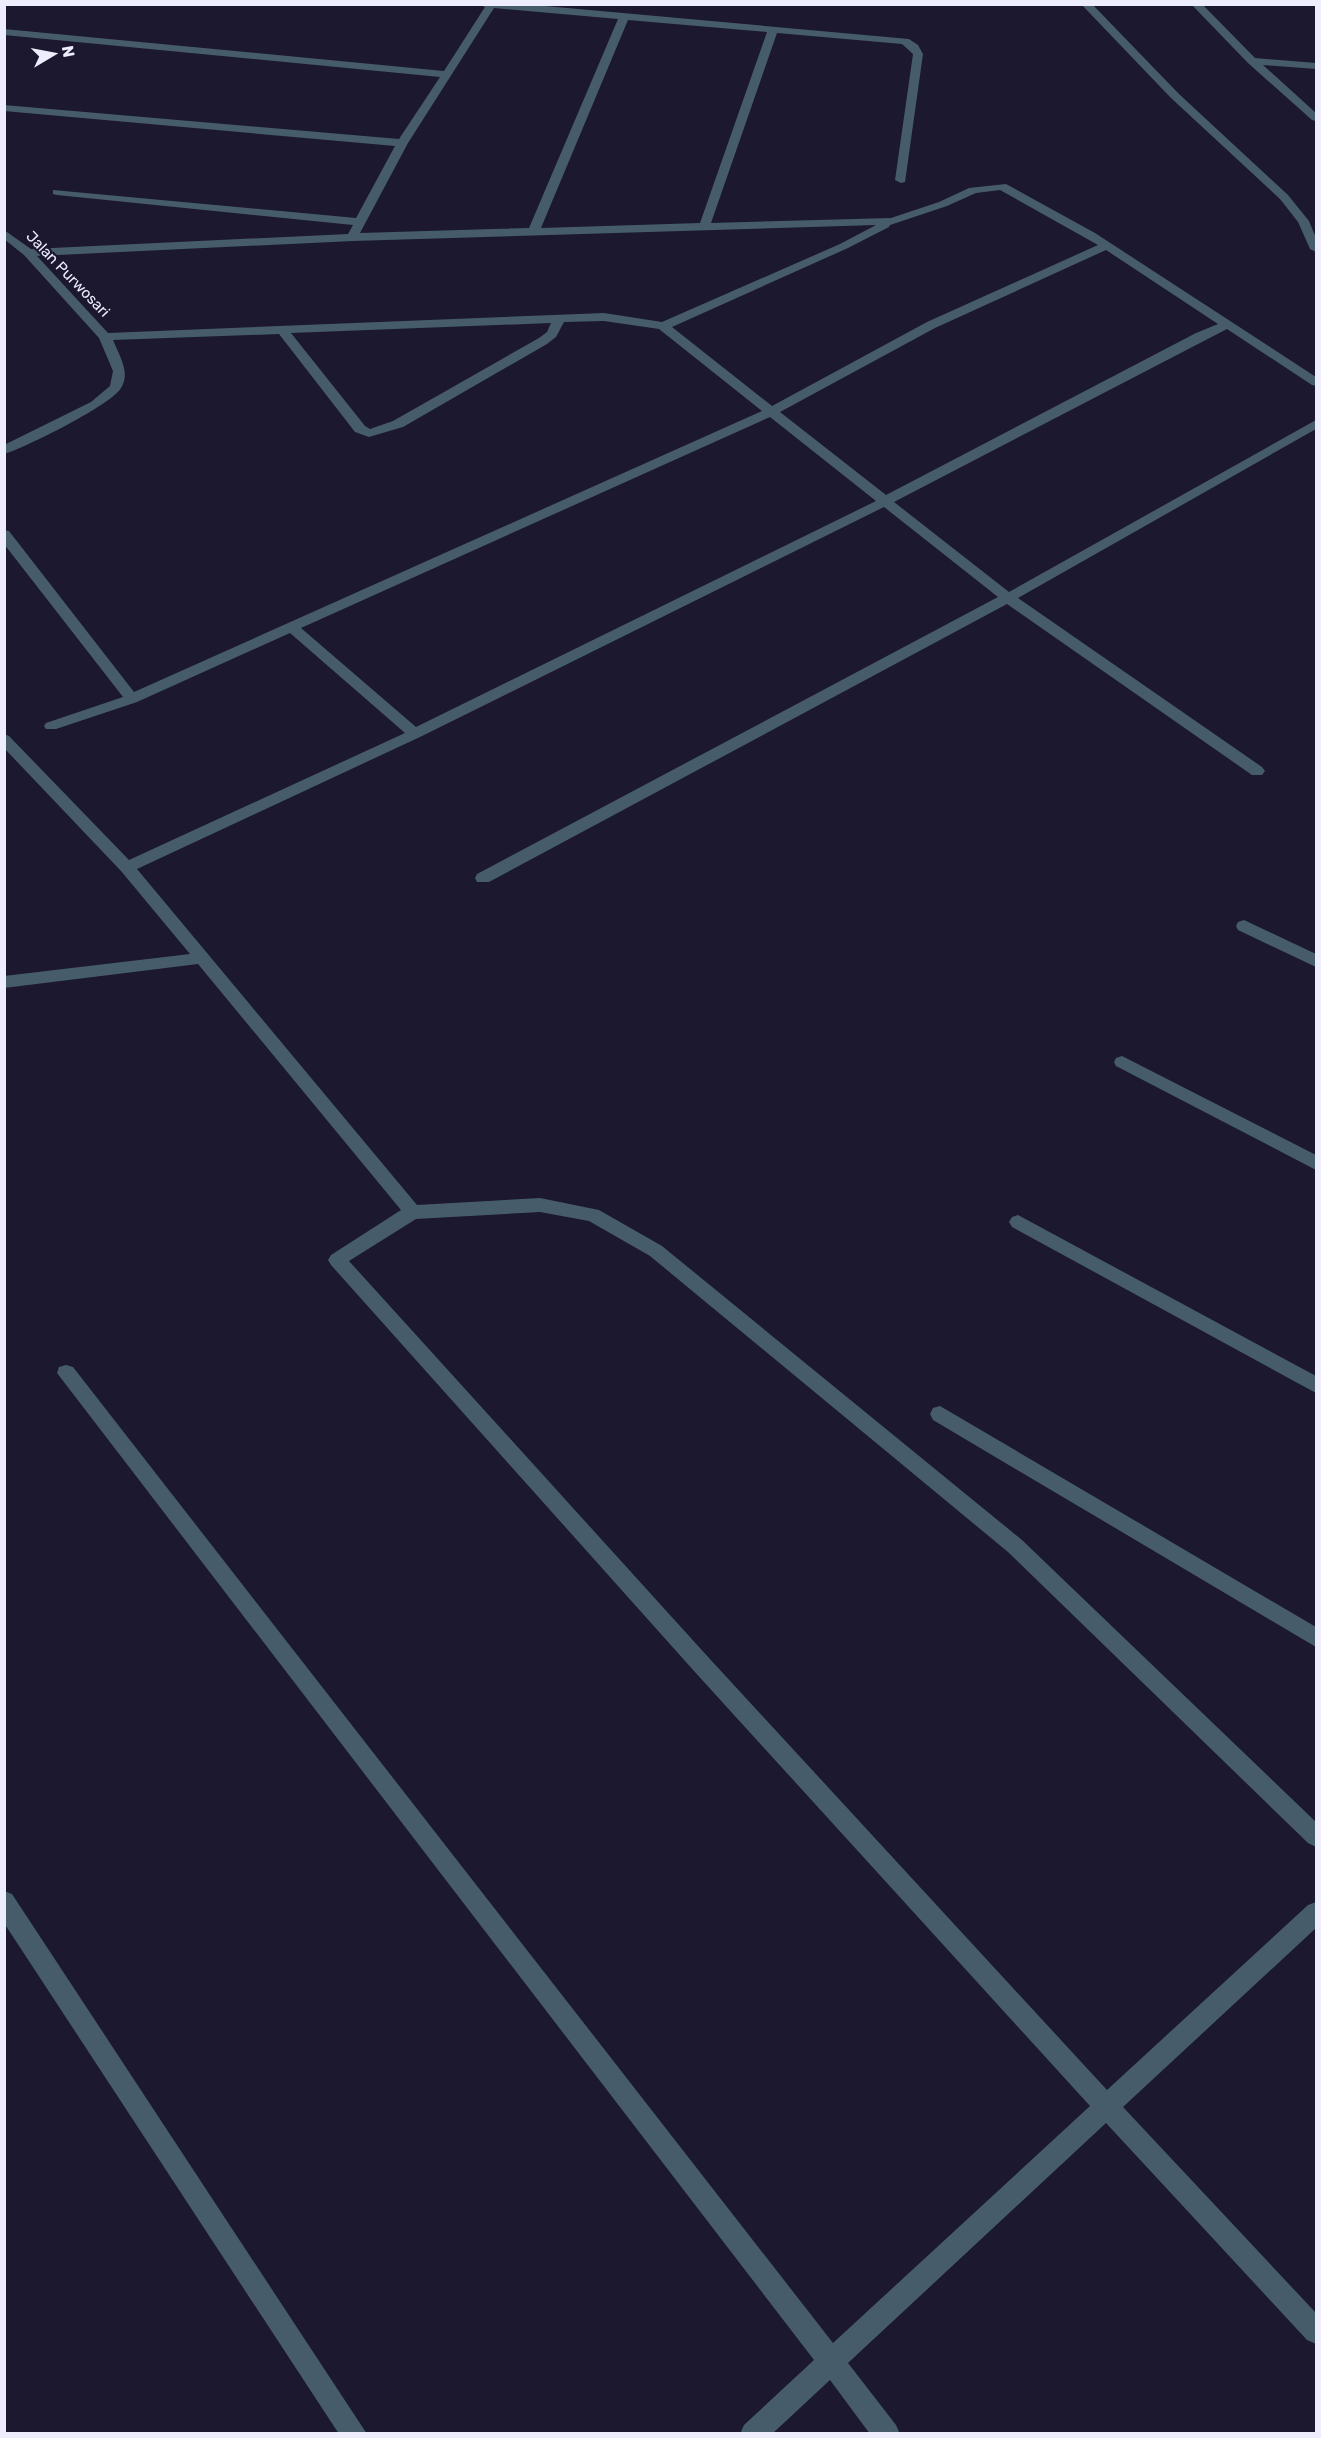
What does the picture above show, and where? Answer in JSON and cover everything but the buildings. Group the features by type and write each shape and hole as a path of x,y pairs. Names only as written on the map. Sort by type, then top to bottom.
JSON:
{"street":[{"path":"482,4 773,31 905,40 914,47 918,54 901,180"},
{"path":"1086,4 1175,96 1284,197 1303,221 1317,249"},
{"path":"1196,4 1252,61 1317,118"},
{"path":"352,237 402,143 492,5"},
{"path":"534,231 624,17"},
{"path":"704,227 773,31"},
{"path":"4,32 445,74"},
{"path":"1252,61 1317,66"},
{"path":"4,108 402,143"},
{"path":"663,326 844,246 892,222 943,204 973,190 1002,186 1107,245 1317,382"},
{"path":"57,192 358,222"},
{"path":"28,253 352,237 892,222"},
{"name":"Jalan Purwosari","path":"4,233 28,253 105,337 119,371 116,387 96,405 4,450"},
{"path":"51,726 132,699 770,412 931,325 1107,245"},
{"path":"105,337 604,317 663,326 1008,598 1257,771"},
{"path":"282,330 360,429 369,433 398,424 543,341 552,334 559,319"},
{"path":"127,867 415,734 886,501 1200,336 1228,324"},
{"path":"483,878 1008,598 1317,424"},
{"path":"4,534 132,699"},
{"path":"291,627 415,734"},
{"path":"4,739 127,867 413,1212"},
{"path":"1244,926 1317,961"},
{"path":"4,982 202,958"},
{"path":"1122,1062 1317,1163"},
{"path":"1317,1836 1015,1546 656,1251 593,1215 540,1205 413,1212 337,1260 600,1553 1106,2108 1317,2331"},
{"path":"1018,1222 1317,1385"},
{"path":"66,1373 886,2433"},
{"path":"940,1414 1317,1638"},
{"path":"4,1902 354,2433"},
{"path":"753,2433 1317,1913"}]}
